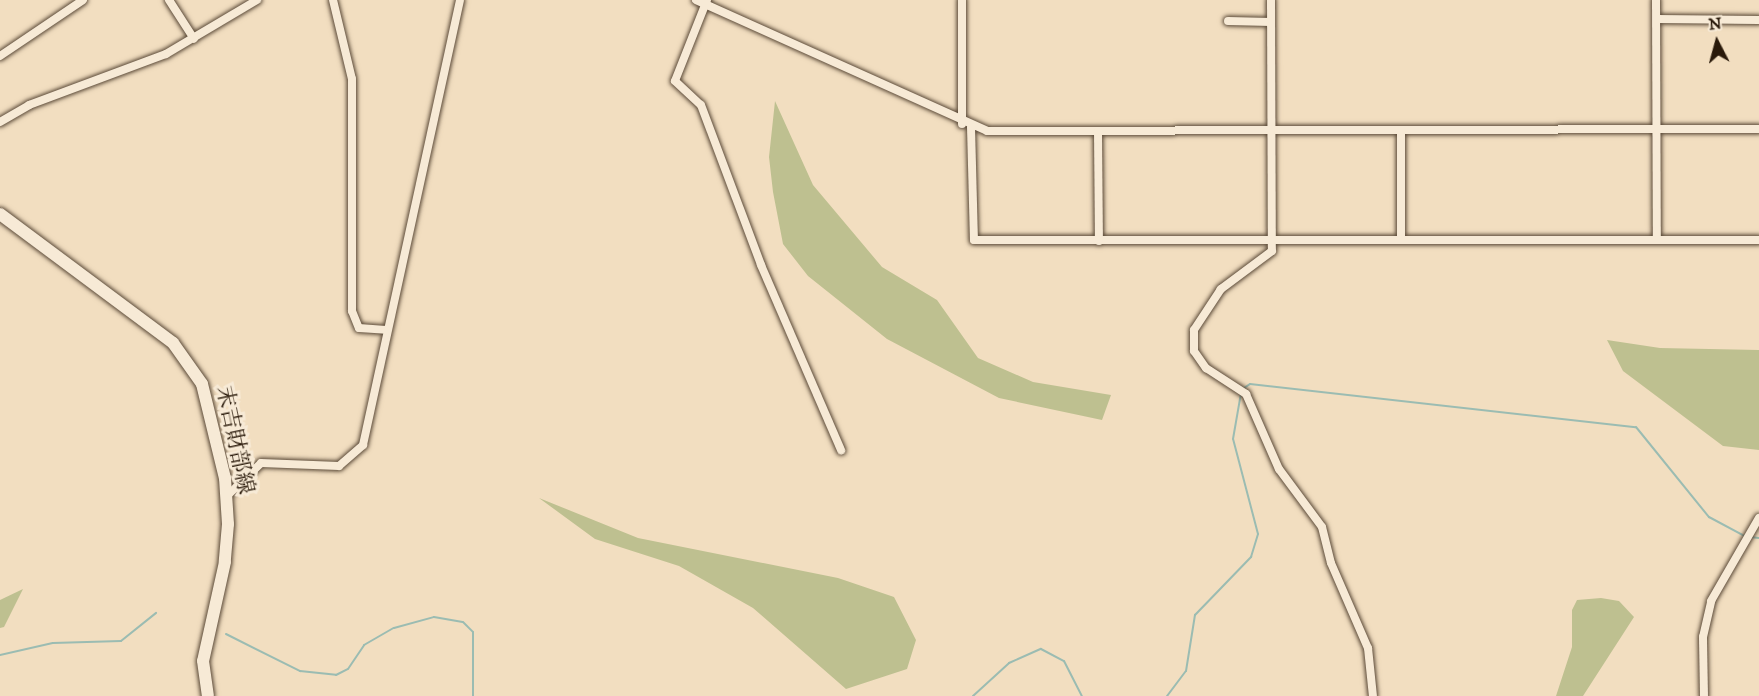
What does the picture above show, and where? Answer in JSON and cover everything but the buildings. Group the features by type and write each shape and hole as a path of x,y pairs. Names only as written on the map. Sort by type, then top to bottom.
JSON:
{"main road":[{"name":"末吉財部線","path":"0,214 188,358 212,416 227,496 225,562 203,661 208,696"}],"street":[{"path":"0,56 83,0"},
{"path":"169,0 195,39"},
{"path":"0,122 195,39 257,0"},
{"path":"333,0 351,79 352,311 359,328 386,330"},
{"path":"227,496 261,463 324,468 352,459 367,434 386,330 460,0"},
{"path":"696,0 706,2 962,124 1002,133 1759,129"},
{"path":"962,0 962,124"},
{"path":"1271,0 1273,241 1269,256 1221,289 1193,335 1197,358 1246,394 1279,469 1322,526 1331,563 1368,648 1372,696"},
{"path":"1656,0 1657,240"},
{"path":"706,2 675,81 701,105 761,265 841,450"},
{"path":"1657,19 1759,20"},
{"path":"1228,21 1271,22"},
{"path":"971,127 972,239 1099,241 1759,240"},
{"path":"1401,130 1401,240"},
{"path":"1098,132 1099,241"},
{"path":"1704,696 1706,618 1716,589 1759,518"}],"green space":[{"path":"775,101 813,185 882,267 937,300 978,358 1033,382 1111,395 1102,420 999,398 887,339 808,276 783,244 773,192 769,157"},
{"path":"1607,340 1660,348 1759,350 1759,450 1723,446 1623,371"},
{"path":"539,498 638,538 838,578 894,597 916,640 907,669 846,689 753,608 679,566 595,539"},
{"path":"23,589 4,627 0,628 0,600"},
{"path":"1601,598 1619,601 1634,617 1583,696 1556,696 1572,647 1572,610 1577,600"}],"waterway":[{"path":"1244,388 1250,384 1636,427 1709,517 1744,536"},
{"path":"1167,696 1186,671 1195,615 1251,557 1258,534 1233,439 1241,393"},
{"path":"1750,537 1759,538"},
{"path":"0,655 53,643 121,641 156,613"},
{"path":"226,634 300,671 336,675 348,669 364,645 394,628 434,617 463,622 473,632 473,696"},
{"path":"973,696 1009,663 1041,649 1064,661 1082,696"}]}
